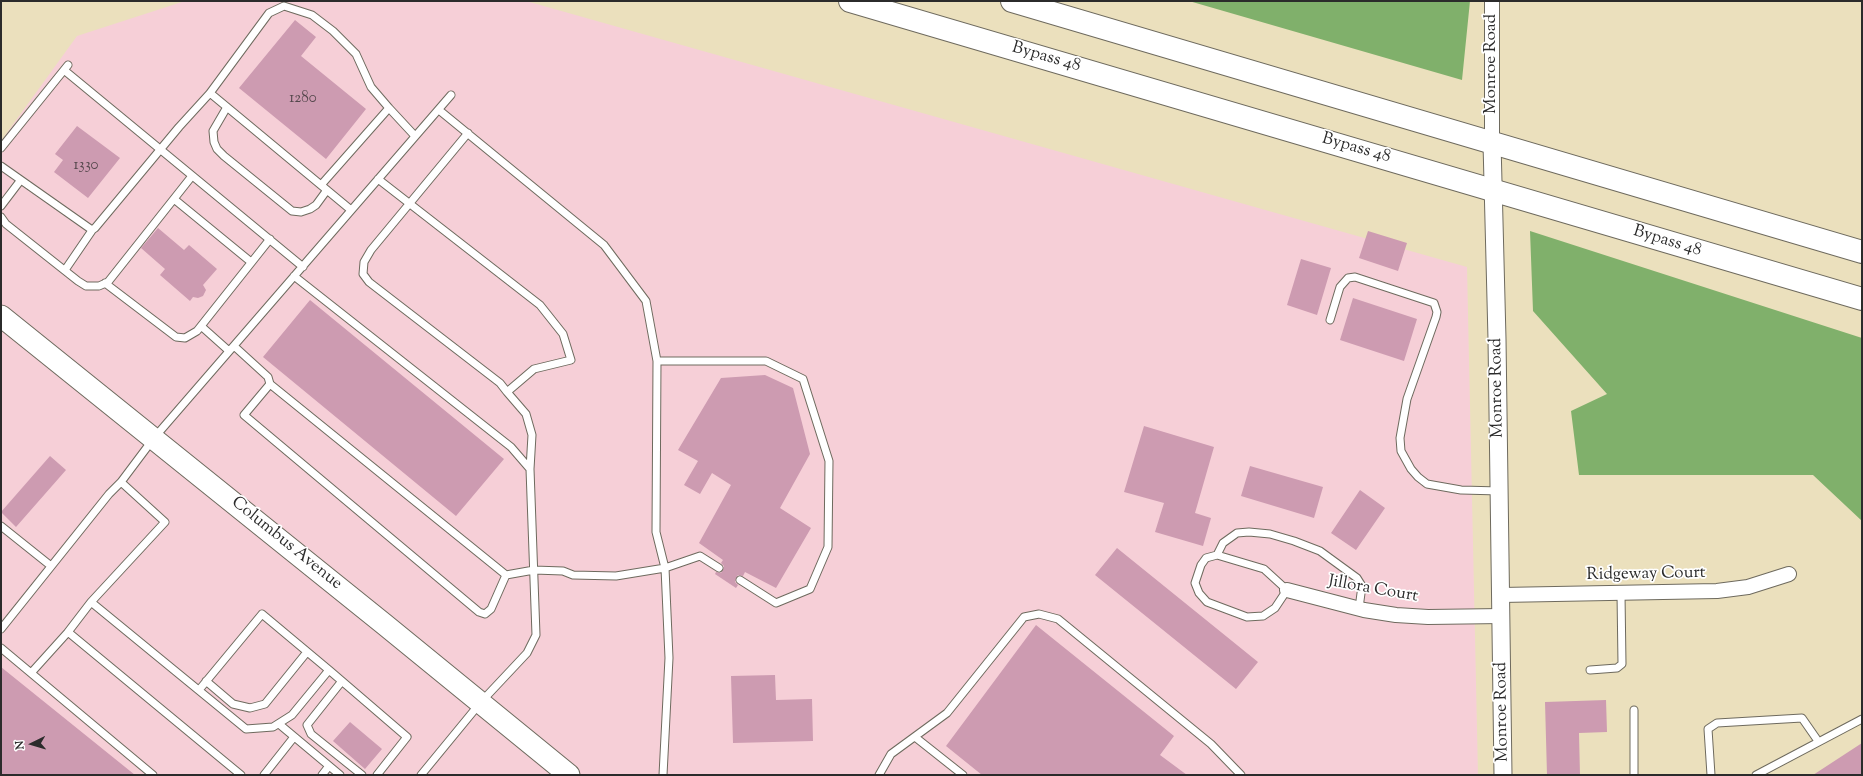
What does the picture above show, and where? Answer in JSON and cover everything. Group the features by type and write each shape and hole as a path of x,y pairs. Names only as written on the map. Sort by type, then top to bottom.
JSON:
{"highway":[{"name":"Bypass 48","path":"850,1 1862,299"},
{"path":"1012,1 1862,252"}],"main road":[{"name":"Columbus Avenue","path":"1,316 481,702 568,775"}],"street":[{"name":"Monroe Road","path":"1492,1 1492,143 1502,595 1504,775"},
{"name":"Ridgeway Court","path":"1502,595 1717,592 1748,586 1789,574"},
{"name":"Jillora Court","path":"1287,590 1359,608 1396,615 1428,617 1502,616"}],"lane":[{"path":"65,270 93,229 160,149 210,93 270,13 284,6 312,15 333,31 356,54 371,87 415,136"},
{"path":"1,148 66,68 192,176 303,266"},
{"path":"210,93 351,210"},
{"path":"1,629 121,482 154,438 451,95"},
{"path":"227,107 213,132 214,142 217,149 230,161 292,211 301,212 310,209 316,205 327,190"},
{"path":"321,185 389,108"},
{"path":"438,110 604,244 646,301 658,361 656,532 665,568 669,658 663,775"},
{"path":"421,775 481,702 527,653 536,635 530,469 532,435 526,414 500,383 369,282 363,274 364,262 370,250 468,134"},
{"path":"1,166 87,228 93,229"},
{"path":"1,217 6,224 86,286 99,286 105,283 192,176"},
{"path":"378,179 540,305 563,334 571,360 534,368 507,392"},
{"path":"1,206 20,181"},
{"path":"174,199 251,262"},
{"path":"105,283 176,337 185,338 197,331 270,239"},
{"path":"294,276 511,447 530,469"},
{"path":"1330,320 1340,287 1348,278 1355,277 1434,303 1437,312 1436,317 1407,399 1400,438 1401,451 1411,469 1427,484 1461,490 1500,491"},
{"path":"201,326 268,377 270,384 506,575 534,570 563,571 573,575 616,576 665,568 700,556 719,568"},
{"path":"658,361 766,361 803,379 829,461 828,547 810,589 776,603 740,580"},
{"path":"270,384 244,415 479,612 485,614 491,609 506,575"},
{"path":"31,673 68,632 92,602 165,522 121,482"},
{"path":"1,526 51,566"},
{"path":"1217,555 1223,542 1237,533 1249,532 1270,534 1320,551 1357,578 1362,586 1359,608"},
{"path":"1217,555 1264,569 1287,590 1275,608 1263,616 1247,617 1207,602 1199,593 1195,583 1201,565 1206,558 1217,555"},
{"path":"1590,670 1618,668 1622,664 1621,594"},
{"path":"92,602 246,729 273,727 292,715 329,670"},
{"path":"199,690 262,614 407,738 377,775"},
{"path":"879,775 891,754 947,713 1024,617 1039,614 1058,619 1211,744 1241,775"},
{"path":"68,632 241,775"},
{"path":"1,648 153,775"},
{"path":"206,681 233,704 250,708 265,704 307,652"},
{"path":"342,682 307,725 311,734 362,775"},
{"path":"1634,710 1634,775"},
{"path":"1710,775 1708,729 1717,723 1802,718 1818,741"},
{"path":"1756,775 1862,719"},
{"path":"279,724 340,775"},
{"path":"264,775 294,737"},
{"path":"915,737 963,775"},
{"path":"322,775 329,766"}],"shaded area":[{"path":"185,1 526,1 1467,267 1478,775 1,775 1,141 77,36"}],"green space":[{"path":"1189,1 1470,1 1462,80"},
{"path":"1530,231 1862,338 1862,521 1813,475 1579,475 1571,411 1607,394 1533,311"}],"building":[{"path":"295,20 316,37 301,56 366,109 326,159 239,88"},
{"path":"77,126 120,158 88,198 54,172 63,160 55,154"},
{"path":"158,228 184,250 189,245 217,269 203,285 206,290 203,296 198,298 193,297 190,301 160,275 165,269 141,248"},
{"path":"1368,231 1407,243 1398,271 1359,258"},
{"path":"1301,259 1331,268 1317,315 1287,305"},
{"path":"1353,298 1417,319 1404,361 1340,340"},
{"path":"310,300 504,459 456,516 263,357"},
{"path":"765,375 793,388 810,454 780,508 811,528 776,588 745,572 743,576 738,575 736,578 735,582 738,585 736,588 715,574 716,572 721,573 723,570 724,566 721,563 723,560 699,543 731,485 712,473 700,494 684,485 698,461 678,450 721,378"},
{"path":"1144,426 1214,447 1195,513 1211,518 1203,546 1155,532 1164,503 1124,492"},
{"path":"50,456 66,470 16,527 1,512"},
{"path":"1250,466 1323,487 1314,518 1241,496"},
{"path":"1360,490 1385,508 1356,550 1331,533"},
{"path":"1117,548 1258,662 1236,689 1095,575"},
{"path":"1036,625 1174,736 1160,755 1187,775 982,775 946,746"},
{"path":"1,667 135,775 1,775"},
{"path":"775,675 776,700 812,699 813,741 733,743 731,676"},
{"path":"1606,700 1607,732 1579,733 1580,775 1547,775 1545,702"},
{"path":"350,722 382,749 365,769 333,741"},
{"path":"1862,743 1862,775 1813,775"}]}
